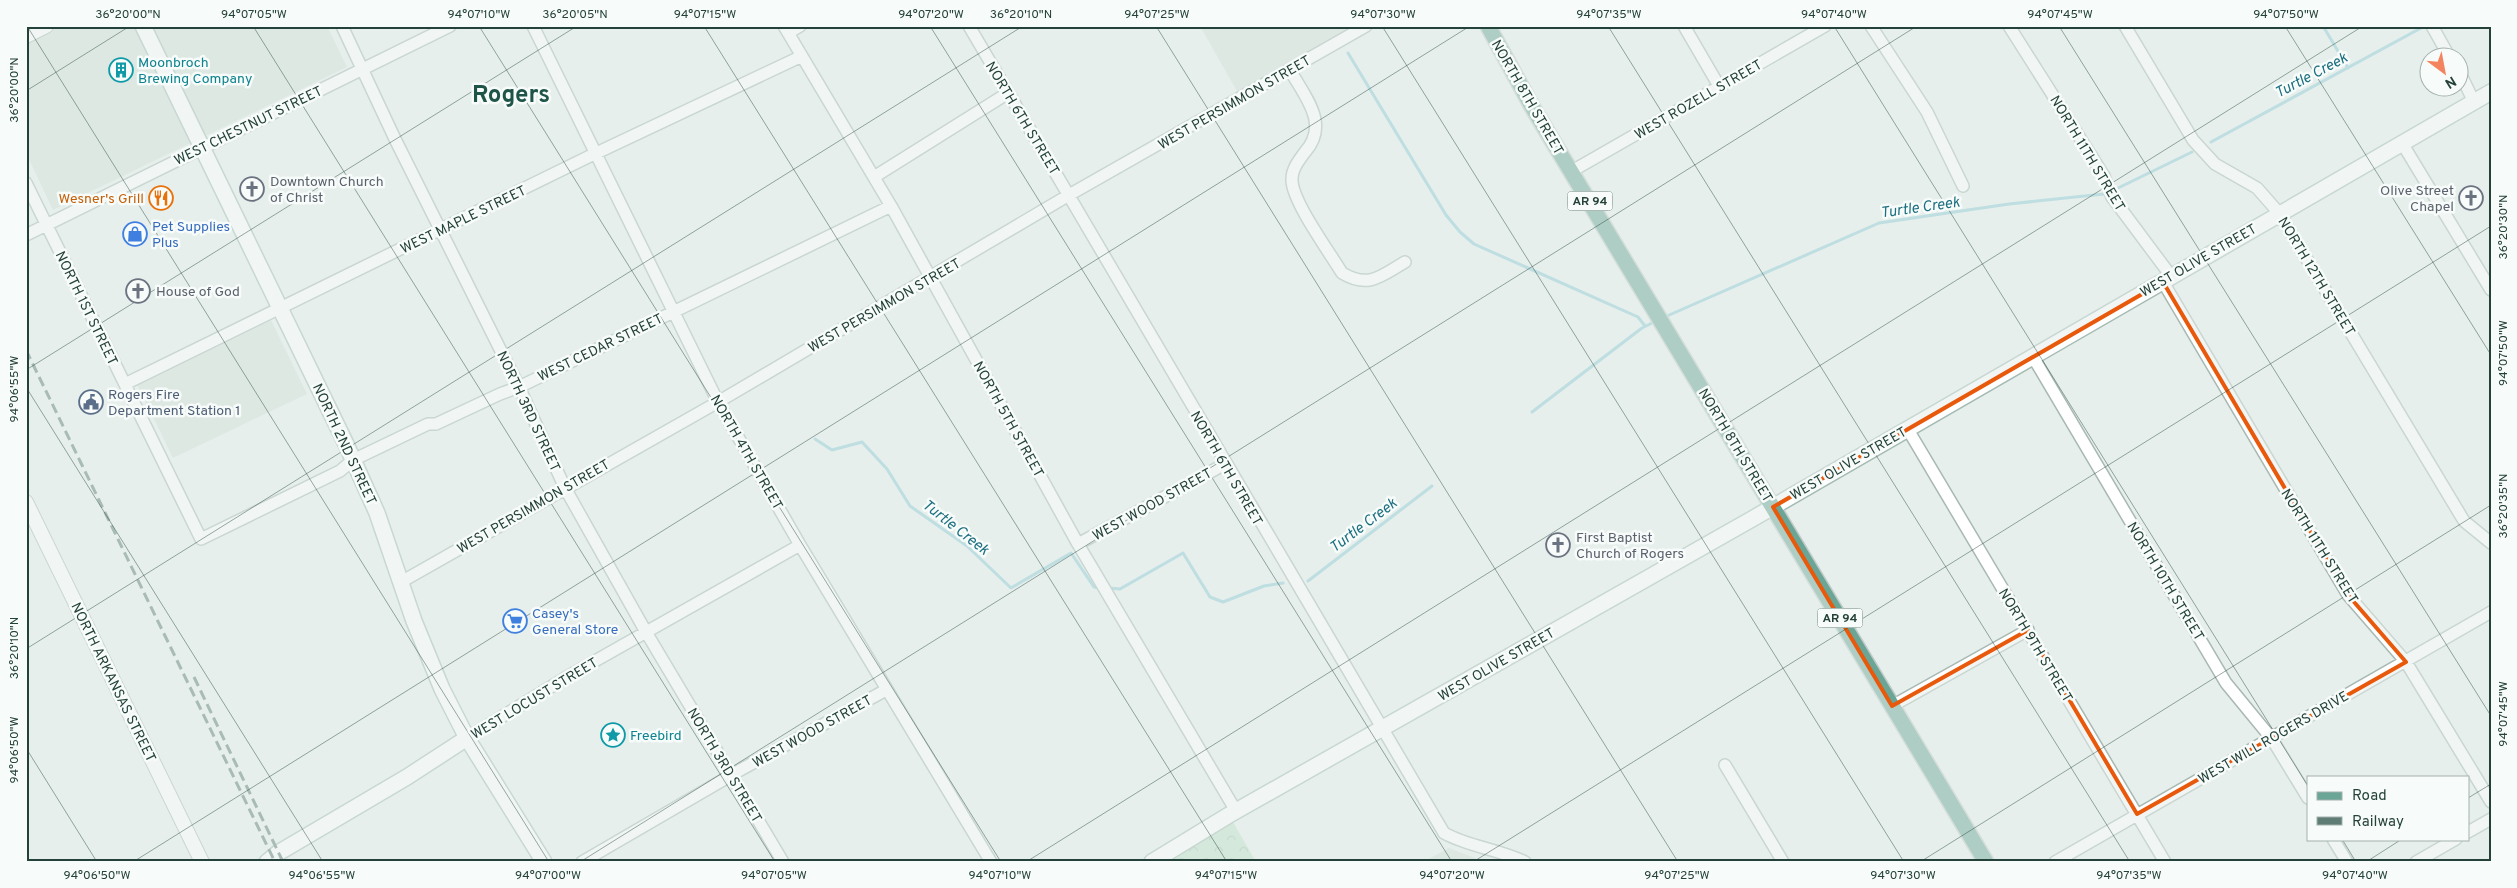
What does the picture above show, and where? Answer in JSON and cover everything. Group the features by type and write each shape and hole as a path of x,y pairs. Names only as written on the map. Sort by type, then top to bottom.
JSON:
{"main road":[{"name":"NORTH 2ND STREET","path":"143,26 377,513 438,681 467,738 544,862"},
{"name":"NORTH 8TH STREET","path":"1488,26 1572,172 1986,862"},
{"name":"WEST OLIVE STREET","path":"1152,862 1236,811 1773,507 2491,92"},
{"name":"WEST LOCUST STREET","path":"270,859 407,777 467,738"}],"street":[{"path":"26,36 46,26"},
{"name":"NORTH 3RD STREET","path":"342,26 361,70 520,387 564,488 646,632 783,862"},
{"name":"WEST CHESTNUT STREET","path":"26,234 450,26"},
{"name":"NORTH 4TH STREET","path":"533,26 718,402 886,690 991,862"},
{"path":"786,30 800,26"},
{"name":"NORTH 6TH STREET","path":"969,26 1225,464 1444,832 1459,841 1511,855 1525,862"},
{"name":"WEST PERSIMMON STREET","path":"401,582 718,402 1069,195 1366,26"},
{"path":"1684,26 1719,86"},
{"name":"WEST ROZELL STREET","path":"1572,172 1824,26"},
{"path":"1871,26 1927,112 1963,186"},
{"name":"NORTH 11TH STREET","path":"2009,26 2104,176 2112,196 2167,279 2348,595 2406,662 2491,802"},
{"name":"NORTH 12TH STREET","path":"2125,26 2193,140 2215,164 2257,188 2279,213 2464,521 2491,543"},
{"path":"2432,26 2444,48"},
{"name":"NORTH 5TH STREET","path":"786,30 891,206 1078,544 1236,811"},
{"name":"WEST MAPLE STREET","path":"125,384 802,56"},
{"path":"1290,70 1317,116 1318,130 1312,144 1299,159 1292,172 1293,192 1342,273 1356,281 1375,280 1405,262"},
{"path":"874,177 1008,93"},
{"path":"2470,94 2474,102"},
{"path":"2402,143 2491,290"},
{"name":"NORTH 1ST STREET","path":"26,183 201,539"},
{"name":"WEST CEDAR STREET","path":"201,539 340,470 353,460 428,424 436,424 500,394 520,387 891,206"},
{"name":"NORTH 10TH STREET","path":"2033,357 2226,683 2272,739 2307,796"},
{"name":"NORTH 9TH STREET","path":"1907,428 2165,862"},
{"name":"WEST WOOD STREET","path":"1078,544 1225,464"},
{"name":"NORTH ARKANSAS STREET","path":"26,502 202,862"},
{"name":"WEST LOCUST STREET","path":"467,738 572,674 800,545"},
{"name":"WEST WILL ROGERS DRIVE","path":"2055,862 2491,612"},
{"path":"1892,706 2028,630"},
{"name":"WEST WOOD STREET","path":"582,862 732,775 886,690"},
{"path":"1725,765 1783,862"},
{"path":"2470,831 2491,819"},
{"path":"2334,840 2347,862"},
{"path":"2416,862 2454,840"}],"highlighted area":[{"path":"2163,282 2348,595 2406,662 2137,814 2028,630 1892,706 1773,507"}],"shaded area":[{"path":"26,26 327,26 347,67 53,210 26,153"},
{"path":"1200,26 1356,26 1238,93"},
{"path":"271,320 307,394 173,458 136,382"},
{"path":"1449,848 1485,862 1423,862"}],"green space":[{"path":"1229,815 1256,862 1152,862"}],"waterway":[{"path":"2323,26 2348,68"},
{"name":"Turtle Creek","path":"2211,142 2421,28"},
{"path":"1348,53 1446,215 1460,232 1474,244 1638,317 1645,326"},
{"name":"Turtle Creek","path":"2114,190 2192,152"},
{"name":"Turtle Creek","path":"1667,316 1879,223 2009,204 2104,194"},
{"name":"Turtle Creek","path":"1532,412 1642,328 1656,321"},
{"name":"Turtle Creek","path":"815,439 832,450 862,442 887,469 910,506 967,546 1011,588 1071,553 1094,587 1100,588"},
{"name":"Turtle Creek","path":"1308,581 1432,486"},
{"name":"Turtle Creek","path":"1109,588 1120,589 1183,553 1210,597 1223,602 1264,586 1283,583"}],"railway":[{"path":"26,350 275,862"},
{"path":"194,677 283,862"}],"place":[{"name":"Moonbroch Brewing Company","path":"121,70"},
{"name":"Downtown Church of Christ","path":"252,189"},
{"name":"Wesner's Grill","path":"161,198"},
{"name":"Olive Street Chapel","path":"2471,198"},
{"name":"Pet Supplies Plus","path":"135,234"},
{"name":"House of God","path":"138,291"},
{"name":"Rogers Fire Department Station 1","path":"91,402"},
{"name":"First Baptist Church of Rogers","path":"1558,545"},
{"name":"Casey's General Store","path":"515,621"},
{"name":"Freebird","path":"613,735"}],"district":[{"name":"Rogers","path":"511,94"}]}
